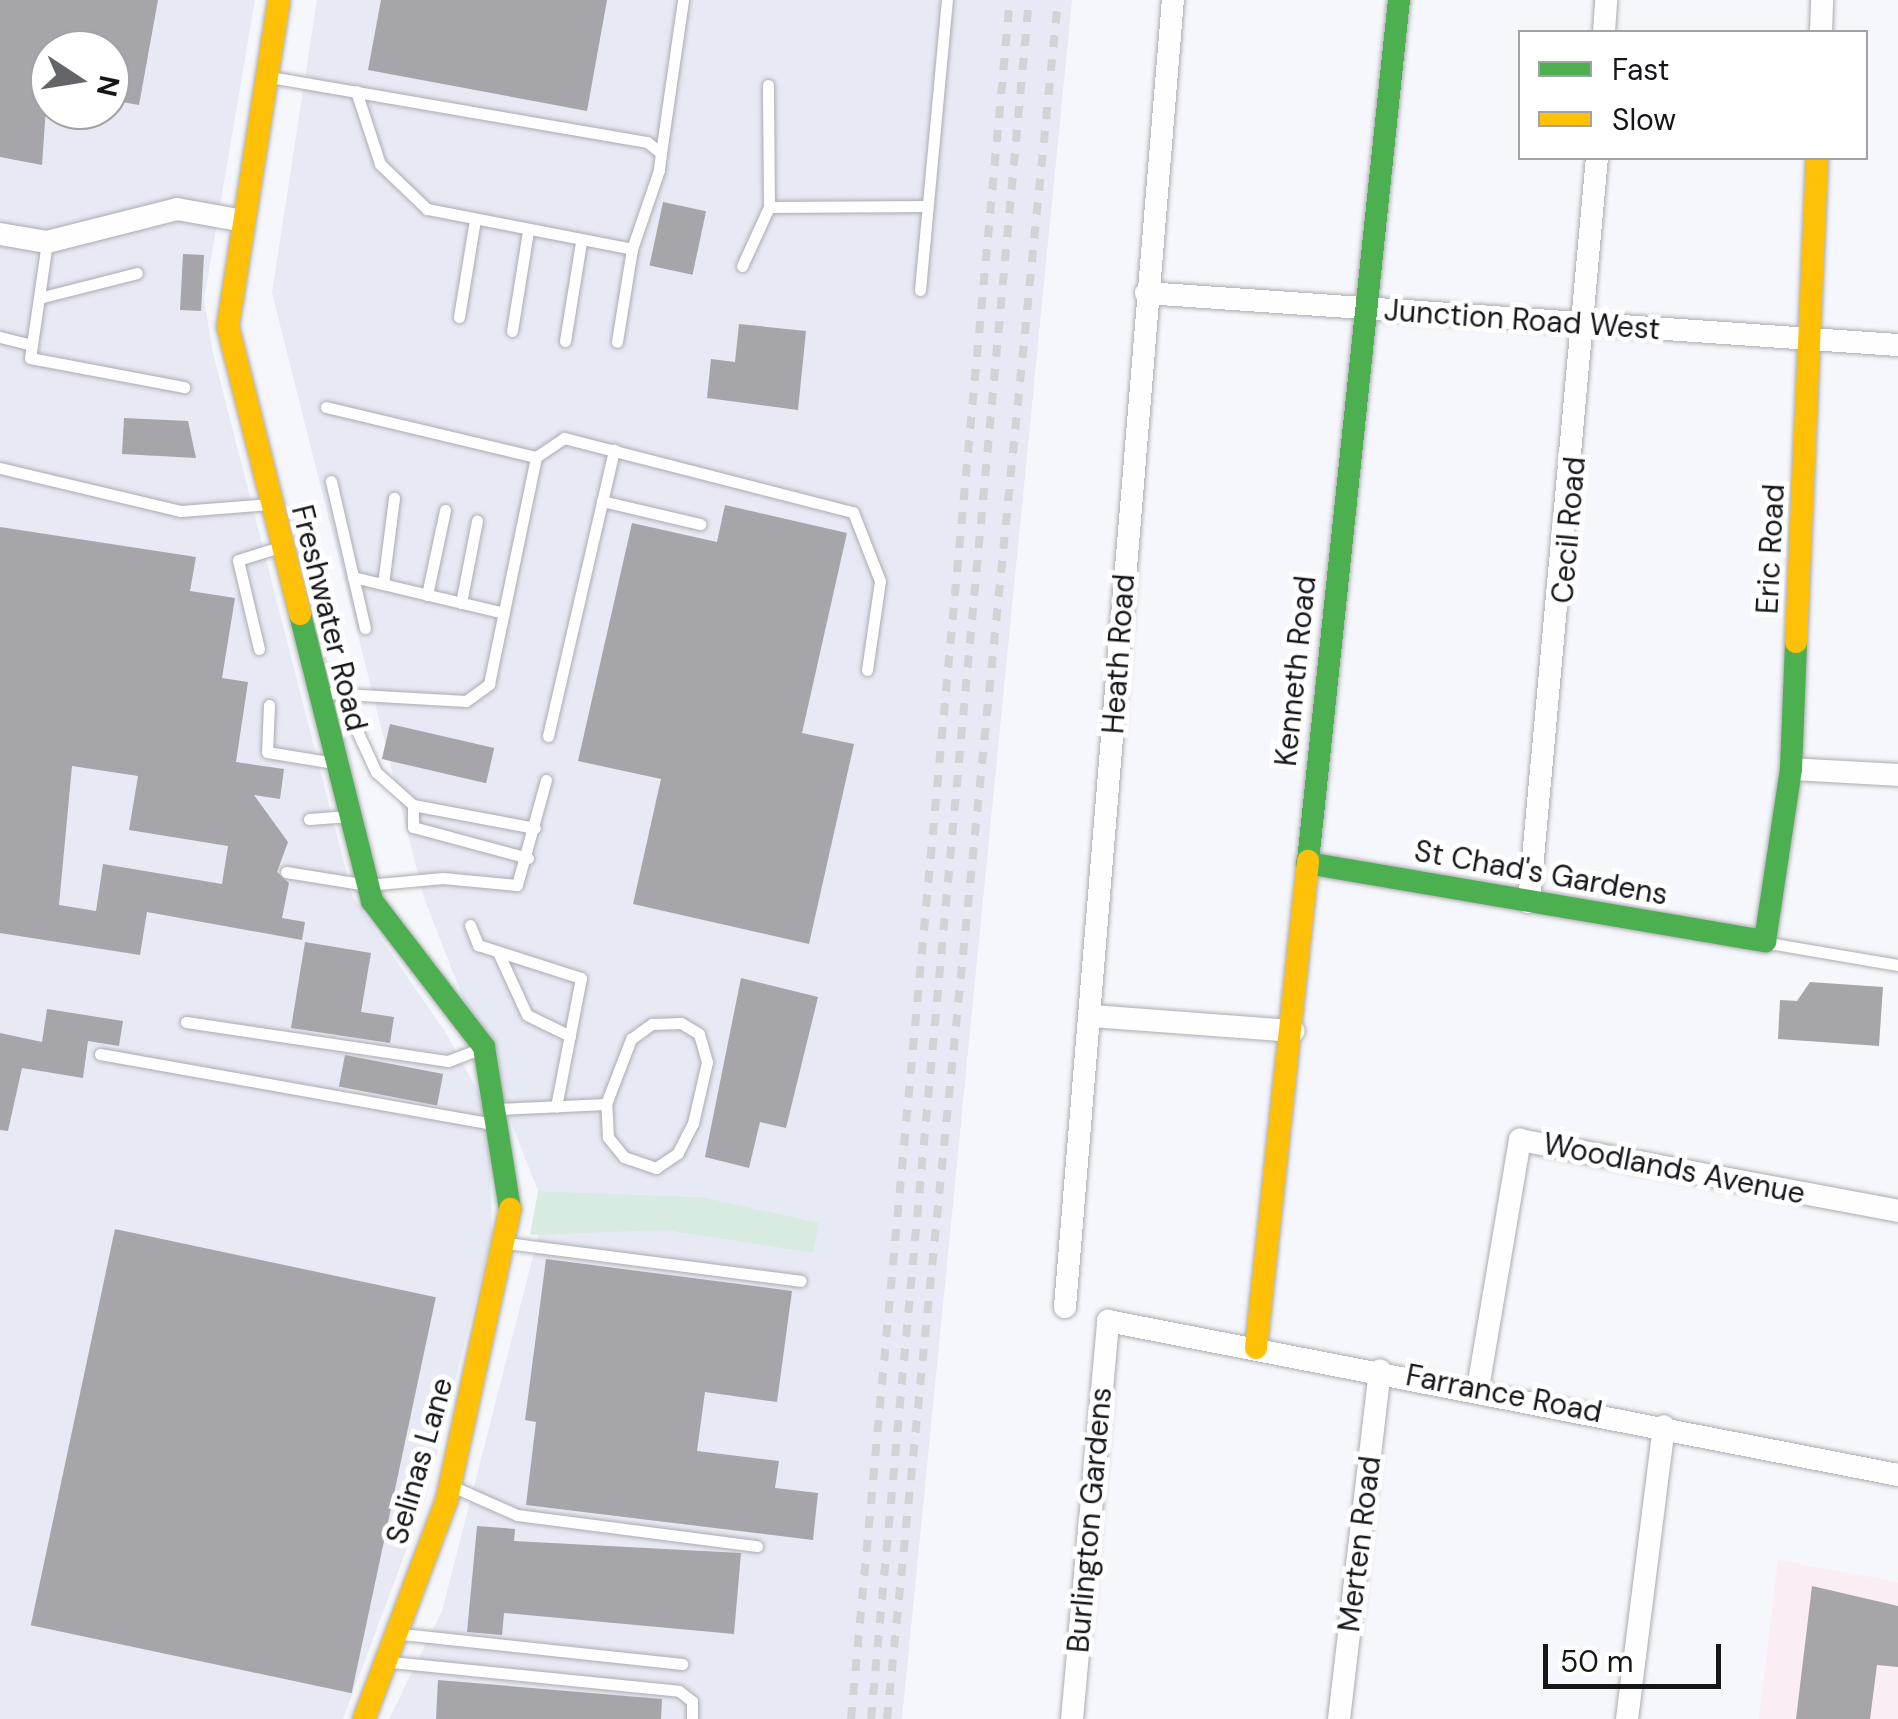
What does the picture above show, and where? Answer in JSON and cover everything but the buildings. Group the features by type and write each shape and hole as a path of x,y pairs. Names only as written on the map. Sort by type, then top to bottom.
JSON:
{"street":[{"name":"Freshwater Road","path":"279,0 228,327 315,692 368,885 484,1047 511,1213"},
{"name":"Heath Road","path":"1065,1307 1093,1016 1146,293 1173,0"},
{"name":"Kenneth Road","path":"1256,1348 1293,1031 1362,309 1399,0"},
{"path":"1604,30 1606,0"},
{"path":"1821,30 1822,0"},
{"name":"Cecil Road","path":"1529,902 1587,326 1597,160"},
{"name":"Eric Road","path":"1765,941 1791,770 1817,160"},
{"path":"0,234 48,242 176,209 244,221"},
{"name":"Junction Road West","path":"1146,293 1898,345"},
{"path":"1791,770 1898,775"},
{"name":"St Chad's Gardens","path":"1307,864 1765,941"},
{"path":"1093,1016 1293,1031"},
{"name":"Woodlands Avenue","path":"1478,1388 1520,1140 1898,1212"},
{"name":"Selinas Lane","path":"364,1719 450,1486 511,1213"},
{"name":"Farrance Road","path":"1108,1321 1478,1388 1898,1475"},
{"name":"Burlington Gardens","path":"1072,1719 1108,1321"},
{"name":"Merten Road","path":"1340,1719 1380,1370"},
{"path":"1627,1719 1664,1426"}],"lane":[{"path":"617,342 632,249 661,153 683,0"},
{"path":"920,290 947,0"},
{"path":"267,76 648,142 661,153"},
{"path":"742,266 769,207 768,84"},
{"path":"356,91 380,164 399,187 428,210 632,249"},
{"path":"769,207 928,206"},
{"path":"459,317 475,219"},
{"path":"512,330 528,230"},
{"path":"48,242 30,358 184,387"},
{"path":"565,342 581,242"},
{"path":"40,298 137,273"},
{"path":"0,337 32,345"},
{"path":"326,407 536,457"},
{"path":"315,692 466,701 489,684 536,457 564,438 853,512 880,581 867,670"},
{"path":"548,736 614,450"},
{"path":"0,468 180,511 270,504"},
{"path":"331,481 365,628"},
{"path":"382,584 394,498"},
{"path":"602,500 700,524"},
{"path":"427,595 445,510"},
{"path":"461,603 477,521"},
{"path":"259,648 238,560 280,547"},
{"path":"354,576 504,612"},
{"path":"340,694 376,772 413,805 535,828"},
{"path":"269,705 267,752 334,763"},
{"path":"286,872 368,885 443,878 517,886 528,858 546,780"},
{"path":"413,805 414,827 528,858"},
{"path":"309,819 349,816"},
{"path":"470,925 478,945 578,973 556,1106"},
{"path":"1765,941 1898,964"},
{"path":"498,952 526,1016 570,1036"},
{"path":"186,1022 448,1062 484,1047"},
{"path":"652,1024 699,1034 706,1062 678,1153 656,1168 624,1157 608,1136 606,1104 631,1038 652,1024"},
{"path":"100,1054 496,1118 556,1106 606,1104"},
{"path":"506,1243 801,1281"},
{"path":"450,1486 516,1515 756,1546"},
{"path":"398,1634 682,1664"},
{"path":"387,1662 679,1691 692,1700 692,1719"}],"shaded area":[{"path":"0,0 255,0 204,300 213,353 353,898 446,1033 489,1112 492,1235 425,1500 343,1719 0,1719"},
{"path":"317,0 1072,0 902,1719 389,1719 442,1611 539,1233 664,1230 813,1253 818,1223 702,1197 538,1191 424,898 272,293"},
{"path":"1778,1560 1898,1582 1898,1719 1759,1719"}],"green space":[{"path":"538,1191 702,1197 819,1223 813,1253 664,1230 530,1235"}],"railway":[{"path":"851,1719 1010,0"},
{"path":"871,1719 1029,0"},
{"path":"887,1719 1058,0"}],"traffic: fast":[{"path":"1308,861 1399,0"},
{"path":"300,614 372,901 484,1047 510,1209"},
{"path":"1307,863 1765,941 1791,769 1796,642"}],"traffic: slow":[{"path":"279,0 228,327 300,614"},
{"path":"1796,642 1817,160"},
{"path":"1256,1348 1308,861"},
{"path":"364,1719 447,1499 510,1209"}]}
